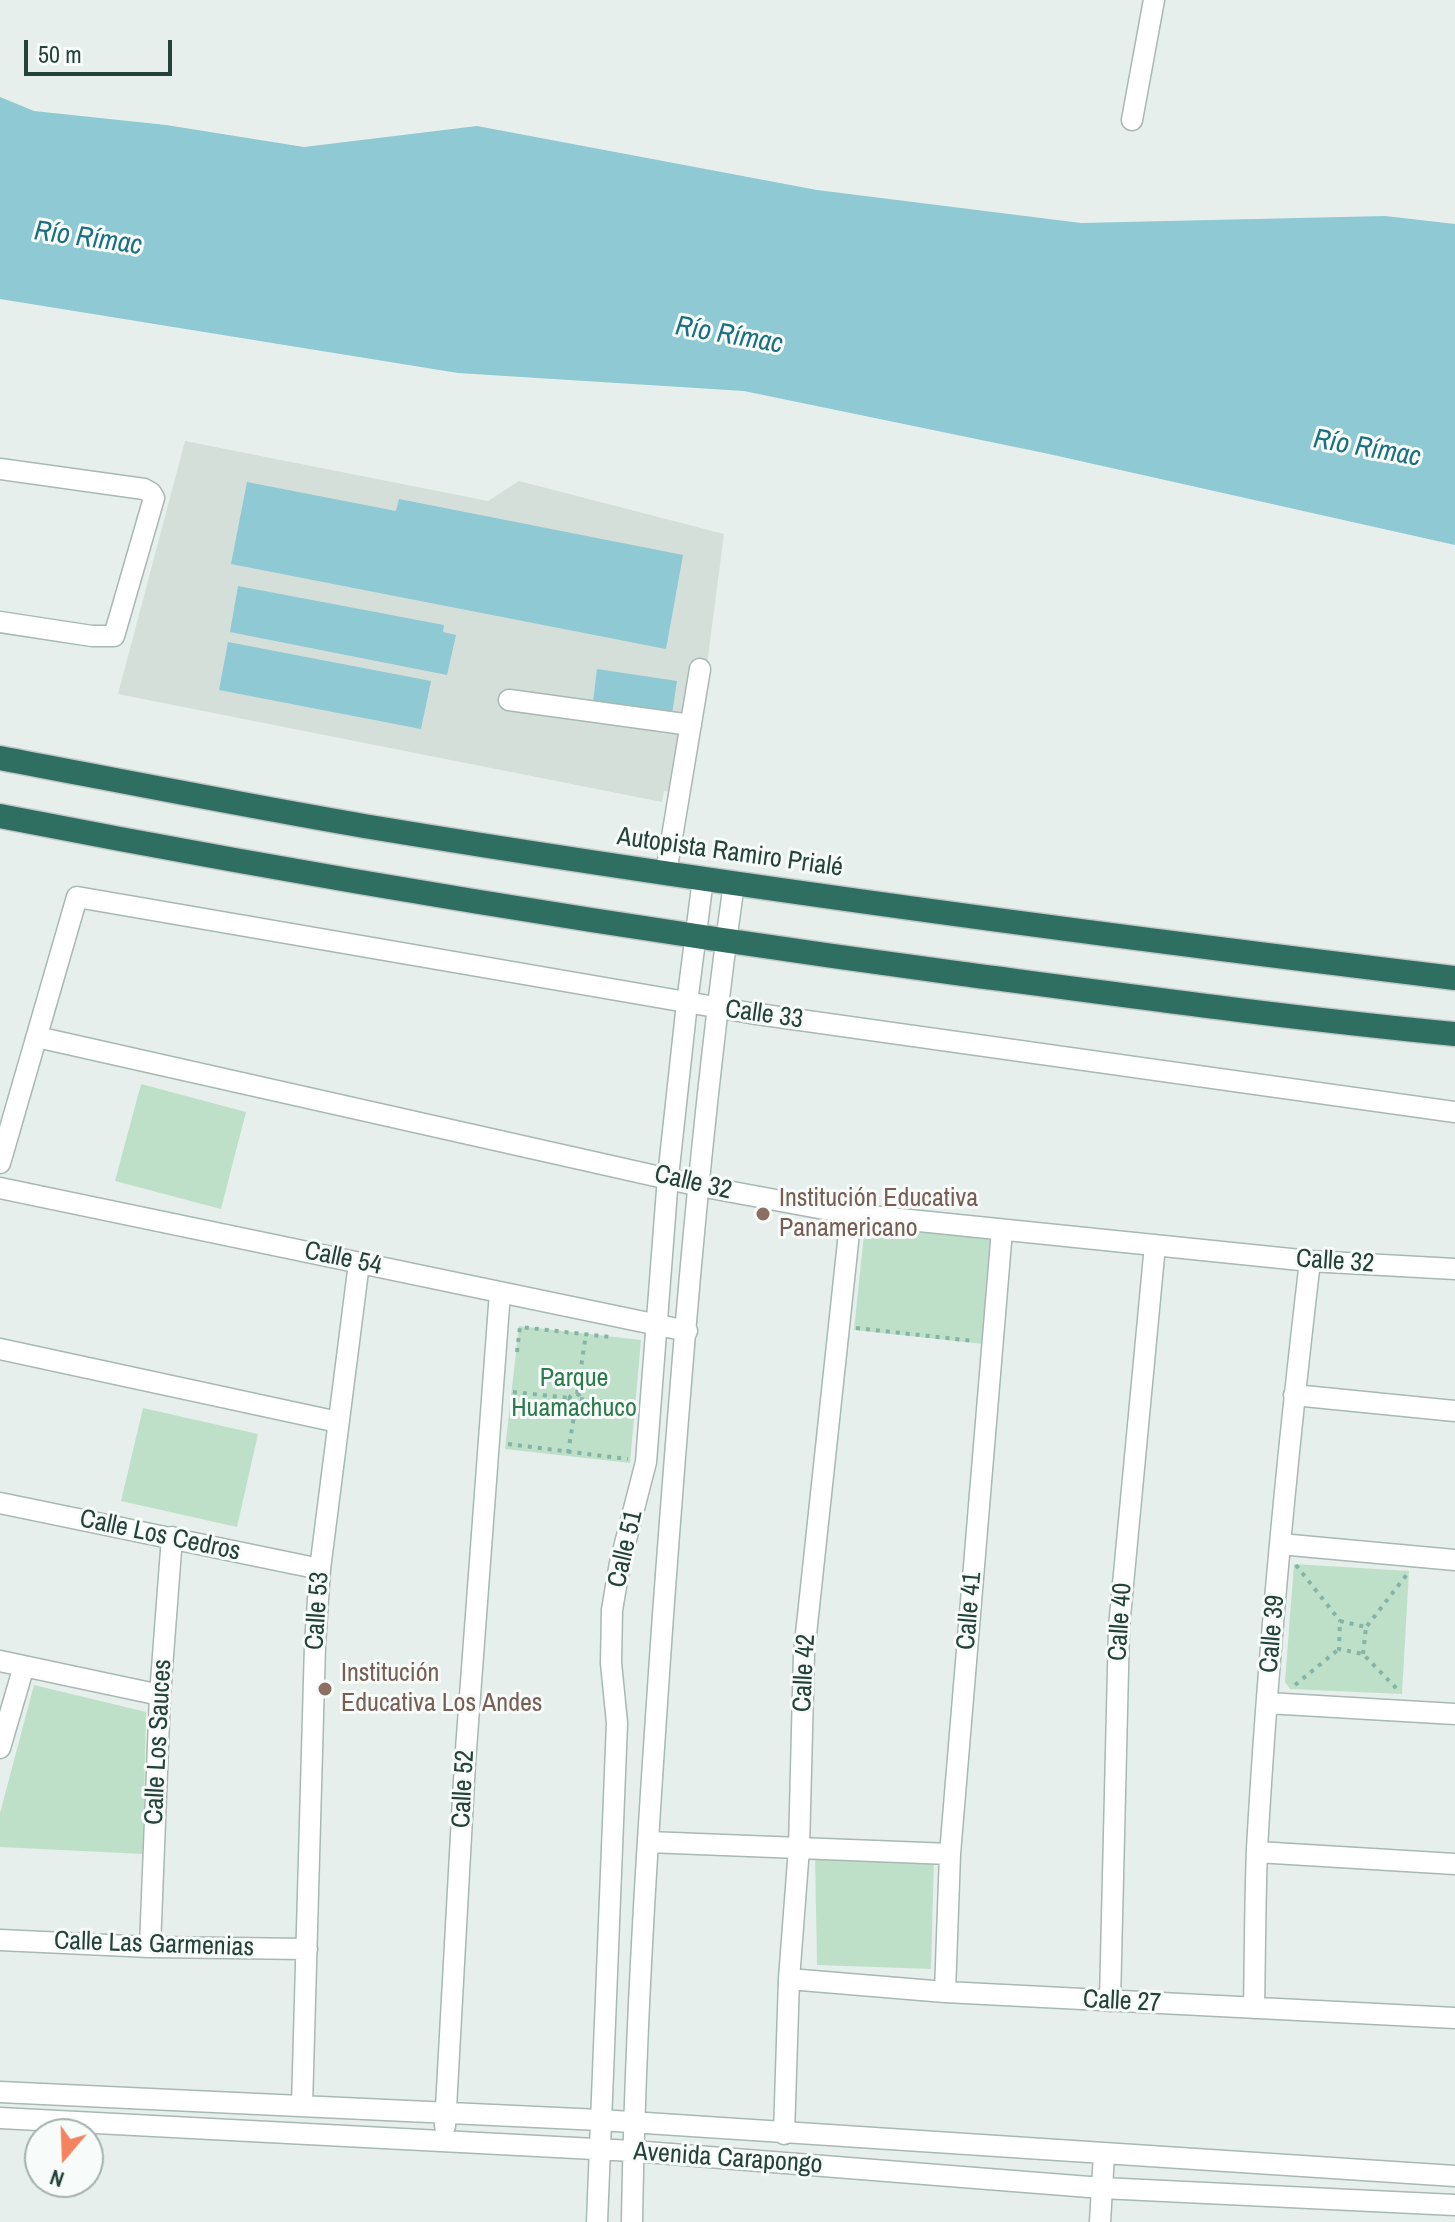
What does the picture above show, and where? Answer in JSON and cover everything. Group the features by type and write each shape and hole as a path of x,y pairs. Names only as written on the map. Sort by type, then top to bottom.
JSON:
{"highway":[{"name":"Autopista Ramiro Prialé","path":"0,758 361,825 703,879 1455,978"},
{"path":"0,816 229,861 726,942 1289,1018 1455,1034"}],"street":[{"path":"1132,120 1154,0"},
{"path":"0,469 144,489 154,498 114,636 92,636 0,622"},
{"path":"666,873 700,669"},
{"path":"509,700 691,725"},
{"name":"Calle 51","path":"597,2222 617,1723 611,1663 612,1610 620,1563 646,1462 668,1177 703,879"},
{"name":"Calle 51","path":"632,2222 633,2123 648,1842 671,1505 717,1008 734,883"},
{"name":"Calle 33","path":"37,1037 77,897 717,1008 1455,1112"},
{"path":"0,1163 37,1037"},
{"name":"Calle 32","path":"37,1037 700,1186 851,1214 1310,1261 1455,1269"},
{"name":"Calle 54","path":"0,1188 687,1331"},
{"name":"Calle 42","path":"784,2134 789,1979 799,1848 804,1653 851,1214"},
{"name":"Calle 41","path":"945,1992 950,1854 1002,1230"},
{"name":"Calle 40","path":"1110,2001 1119,1627 1155,1245"},
{"name":"Calle 39","path":"1254,2008 1257,1852 1267,1703 1294,1395 1310,1261"},
{"name":"Calle 53","path":"302,2106 315,1645 320,1569 359,1263"},
{"name":"Calle 52","path":"445,2142 465,1763 500,1292"},
{"path":"0,1349 338,1422"},
{"path":"1294,1395 1455,1411"},
{"name":"Calle Los Cedros","path":"0,1503 320,1569"},
{"name":"Calle Los Sauces","path":"150,1947 160,1695 172,1537"},
{"path":"1280,1544 1455,1560"},
{"path":"0,1661 160,1695"},
{"path":"0,1748 24,1666"},
{"path":"1267,1703 1455,1714"},
{"path":"648,1842 950,1854"},
{"path":"1257,1852 1455,1864"},
{"name":"Calle Las Garmenias","path":"0,1940 150,1947 307,1949"},
{"name":"Calle 27","path":"789,1979 945,1992 1455,2018"},
{"name":"Avenida Carapongo","path":"0,2092 600,2120 1455,2176"},
{"name":"Avenida Carapongo","path":"0,2118 633,2151 1102,2188 1455,2205"},
{"path":"1100,2222 1104,2154"}],"path":[{"path":"839,1326 992,1343"},
{"path":"517,1353 520,1327 613,1337"},
{"path":"568,1453 586,1334"},
{"path":"512,1405 515,1379"},
{"path":"513,1392 570,1398 571,1393 578,1399 633,1405 635,1392"},
{"path":"509,1433 507,1446 568,1453 627,1459 629,1446"},
{"path":"1280,1544 1340,1621 1366,1627"},
{"path":"1363,1654 1366,1627 1409,1571"},
{"path":"1290,1689 1339,1649 1340,1621"},
{"path":"1339,1649 1363,1654 1402,1694"}],"shaded area":[{"path":"185,441 488,501 519,481 724,534 690,795 664,791 662,802 118,694"}],"green space":[{"path":"141,1084 246,1112 221,1209 115,1181"},
{"path":"865,1225 994,1240 983,1344 854,1330"},
{"name":"Parque Huamachuco","path":"519,1326 641,1340 630,1463 505,1449"},
{"path":"143,1408 258,1434 237,1527 121,1501"},
{"path":"1294,1564 1409,1571 1402,1694 1290,1689 1285,1682"},
{"path":"34,1685 146,1712 143,1854 0,1847 0,1813"},
{"path":"815,1853 934,1859 931,1969 817,1965"}],"water":[{"name":"Río Rímac","path":"0,97 34,111 166,125 304,147 477,126 817,190 1081,223 1385,216 1455,224 1455,545 1049,454 744,391 458,373 0,299"},
{"path":"247,482 396,511 399,499 683,555 666,649 231,564"},
{"path":"238,586 444,625 443,632 456,635 447,675 230,632"},
{"path":"228,642 431,681 421,729 219,690"},
{"path":"597,669 677,681 672,714 593,702"}],"place":[{"name":"Institución Educativa Panamericano","path":"763,1214"},
{"name":"Institución Educativa Los Andes","path":"325,1689"}]}
